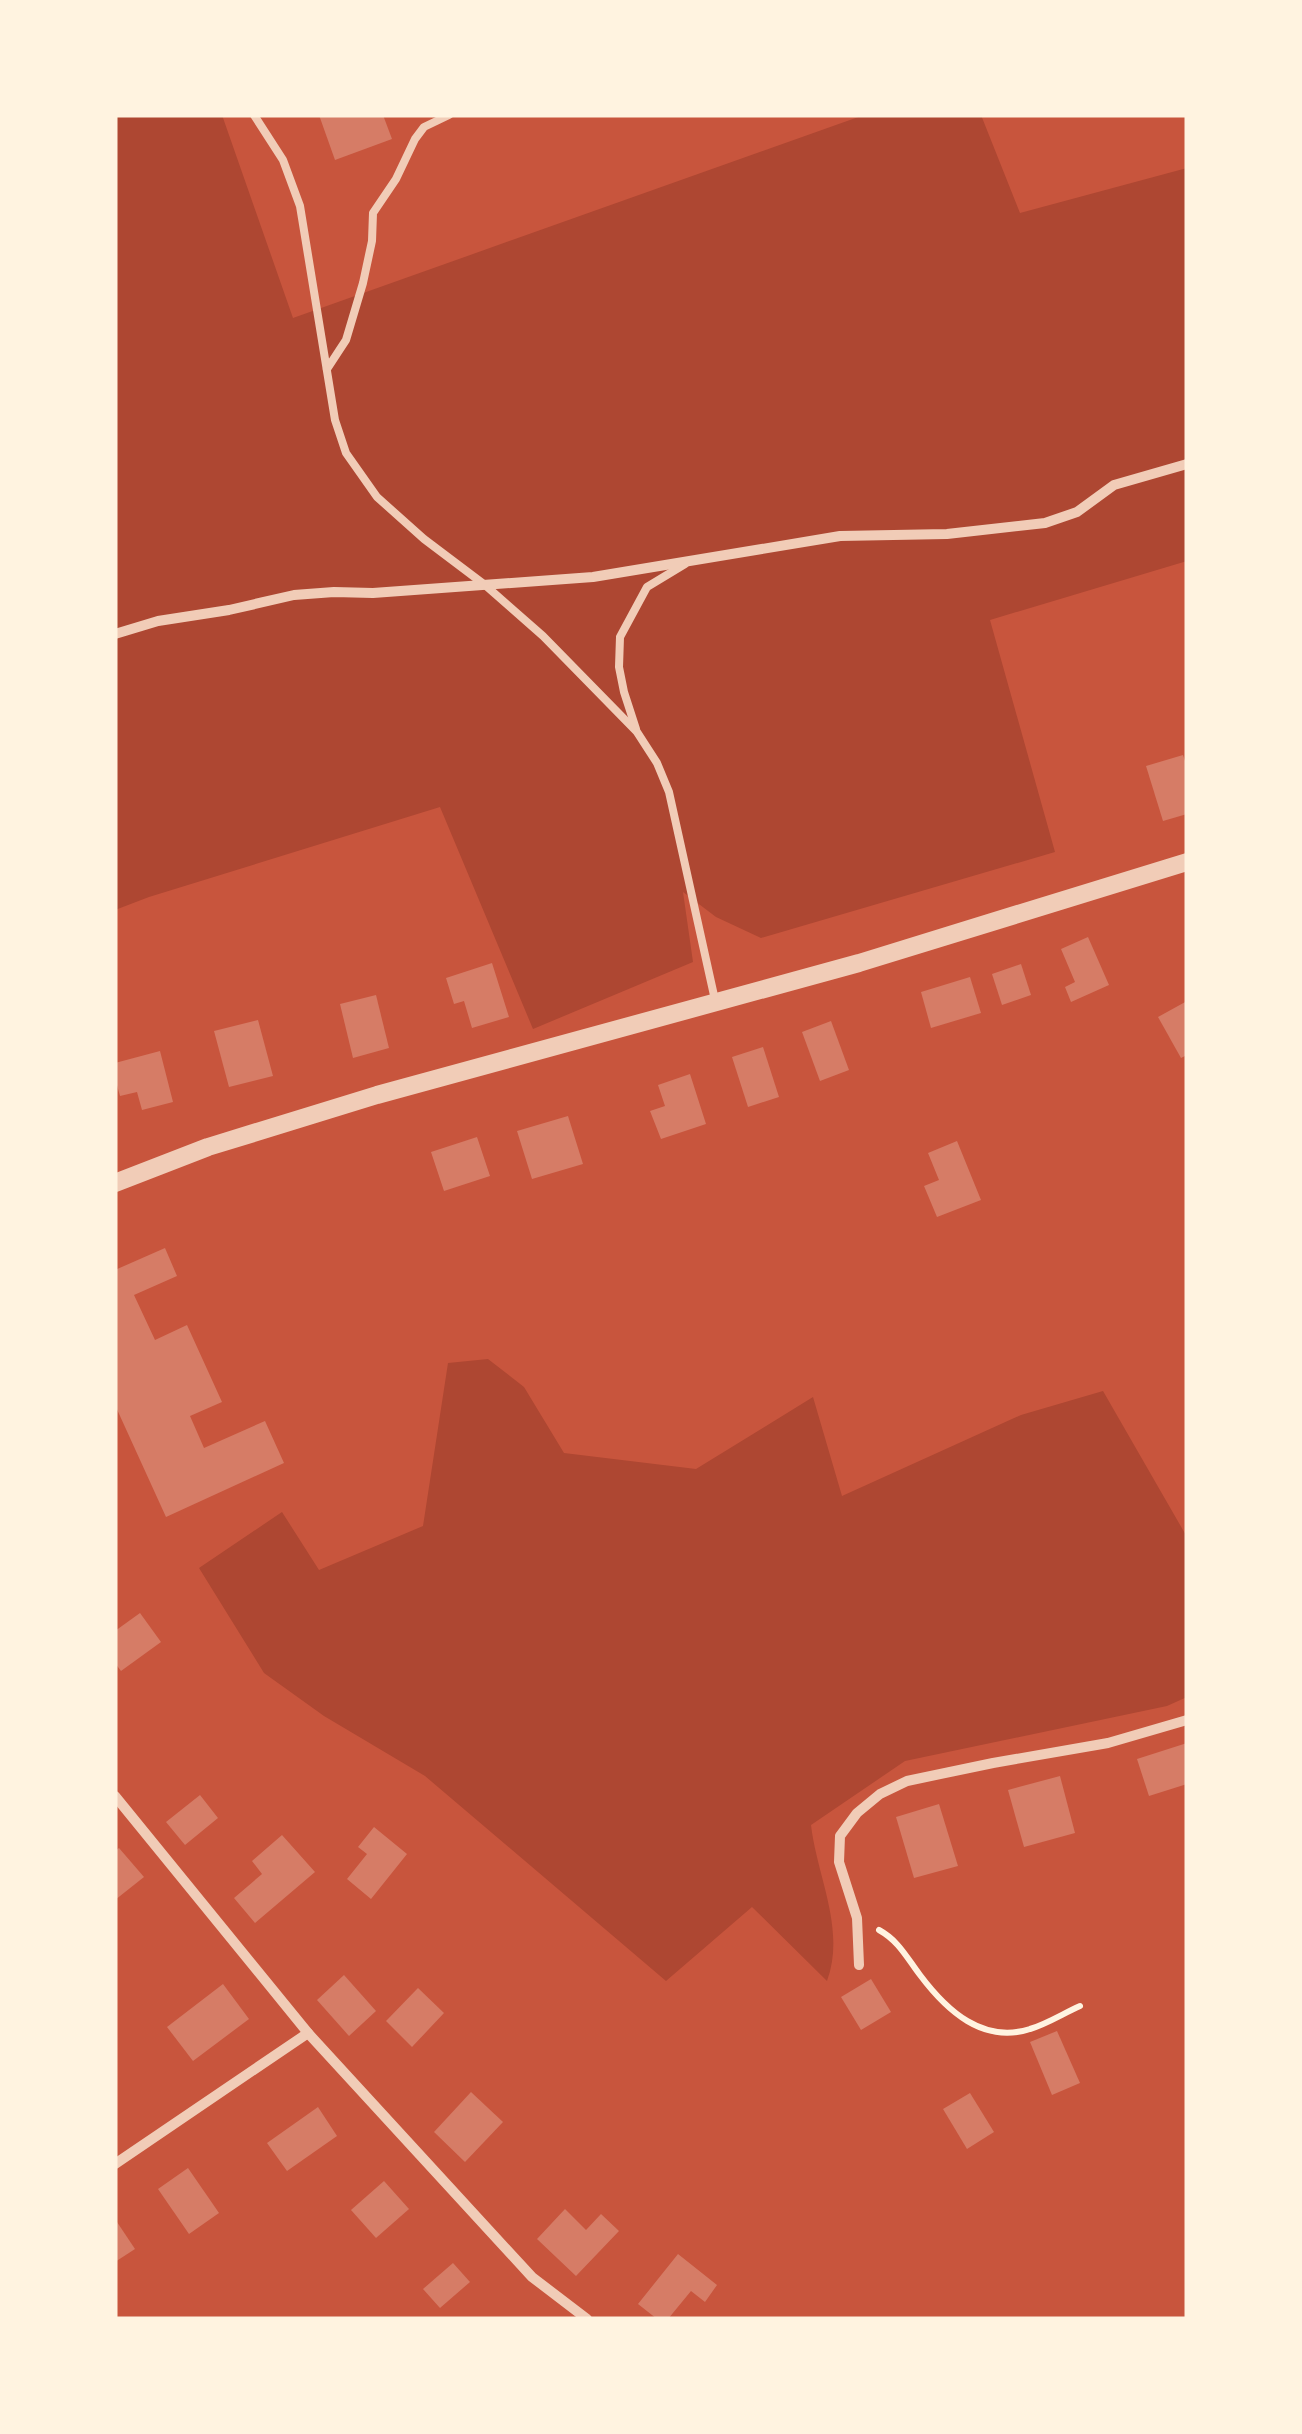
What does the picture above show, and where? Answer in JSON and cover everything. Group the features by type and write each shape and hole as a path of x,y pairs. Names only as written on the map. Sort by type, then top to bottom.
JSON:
{"street":[{"path":"115,634 158,621 294,595 593,577 840,536 947,534 1046,524 1077,512 1114,486 1187,464"},
{"path":"115,1183 208,1147 377,1094 859,962 1187,862"},
{"path":"858,1965 857,1918 839,1862 840,1836 857,1813 880,1794 907,1781 1108,1743 1187,1720"},
{"path":"115,1796 308,2033 532,2277 587,2319"},
{"path":"115,2164 308,2033"}],"lane":[{"path":"254,115 283,160 300,206 335,420 346,453 378,497 543,636 638,732"},
{"path":"327,369 346,340 363,283 374,213 424,127 449,115"},
{"path":"689,562 647,587 620,637 619,667 638,732 670,792 715,1002"}],"path":[{"path":"857,1918 890,1936 927,1984 959,2015 990,2032 1030,2029 1080,2006"}],"shaded area":[{"path":"115,115 222,115 293,318 864,115 981,115 1020,213 1187,168 1187,561 990,620 1055,852 761,938 716,917 683,892 693,962 533,1029 440,807 115,910"},
{"path":"488,1359 524,1387 564,1453 696,1469 813,1397 842,1496 1021,1415 1103,1391 1187,1537 1187,1697 1167,1706 905,1761 811,1825 832,1922 832,1962 827,1981 752,1907 666,1981 425,1776 324,1716 264,1673 199,1568 282,1512 319,1570 423,1526 448,1363"}],"building":[{"path":"319,115 383,115 392,139 335,160"},
{"path":"1183,755 1187,767 1187,814 1163,821 1146,766"},
{"path":"1088,937 1109,985 1071,1002 1065,987 1075,982 1061,949"},
{"path":"492,963 509,1017 472,1028 464,1001 454,1004 446,978"},
{"path":"1021,964 1031,995 1002,1005 992,974"},
{"path":"970,977 981,1013 931,1028 921,992"},
{"path":"376,995 389,1048 353,1058 340,1004"},
{"path":"1187,1001 1187,1055 1181,1058 1158,1017"},
{"path":"258,1020 273,1076 229,1087 214,1031"},
{"path":"831,1021 849,1070 820,1081 802,1032"},
{"path":"763,1047 779,1097 748,1107 732,1057"},
{"path":"160,1051 173,1102 142,1110 137,1092 120,1096 115,1063"},
{"path":"690,1074 706,1124 661,1139 650,1111 665,1106 658,1085"},
{"path":"568,1116 583,1164 532,1179 517,1131"},
{"path":"477,1137 490,1176 444,1191 431,1152"},
{"path":"957,1141 981,1200 937,1217 924,1186 939,1180 928,1153"},
{"path":"165,1248 177,1276 134,1295 155,1340 187,1325 222,1402 190,1416 204,1448 265,1421 284,1463 166,1517 115,1405 115,1270"},
{"path":"140,1613 161,1642 121,1671 115,1663 115,1631"},
{"path":"1187,1743 1187,1784 1149,1796 1137,1759"},
{"path":"1060,1776 1075,1833 1024,1847 1008,1790"},
{"path":"200,1795 218,1818 185,1845 166,1822"},
{"path":"939,1804 958,1866 914,1878 896,1817"},
{"path":"374,1827 407,1854 371,1899 347,1879 367,1854 358,1847"},
{"path":"282,1835 315,1872 255,1923 234,1898 262,1874 252,1861"},
{"path":"119,1848 144,1877 115,1900 115,1851"},
{"path":"344,1975 376,2011 349,2036 317,2000"},
{"path":"871,1979 891,2012 861,2030 841,1997"},
{"path":"223,1984 249,2019 193,2061 167,2027"},
{"path":"418,1988 444,2013 412,2047 386,2021"},
{"path":"1057,2031 1080,2083 1052,2095 1030,2042"},
{"path":"471,2092 503,2122 465,2162 434,2132"},
{"path":"970,2093 994,2132 967,2149 943,2109"},
{"path":"318,2107 337,2136 287,2171 267,2143"},
{"path":"188,2168 219,2213 189,2234 158,2189"},
{"path":"384,2181 409,2209 376,2238 351,2210"},
{"path":"565,2209 586,2230 601,2214 619,2231 576,2276 537,2239"},
{"path":"115,2219 135,2249 115,2262"},
{"path":"678,2254 717,2285 705,2302 691,2291 668,2319 657,2319 638,2304"},
{"path":"453,2263 470,2282 440,2308 423,2289"}]}
